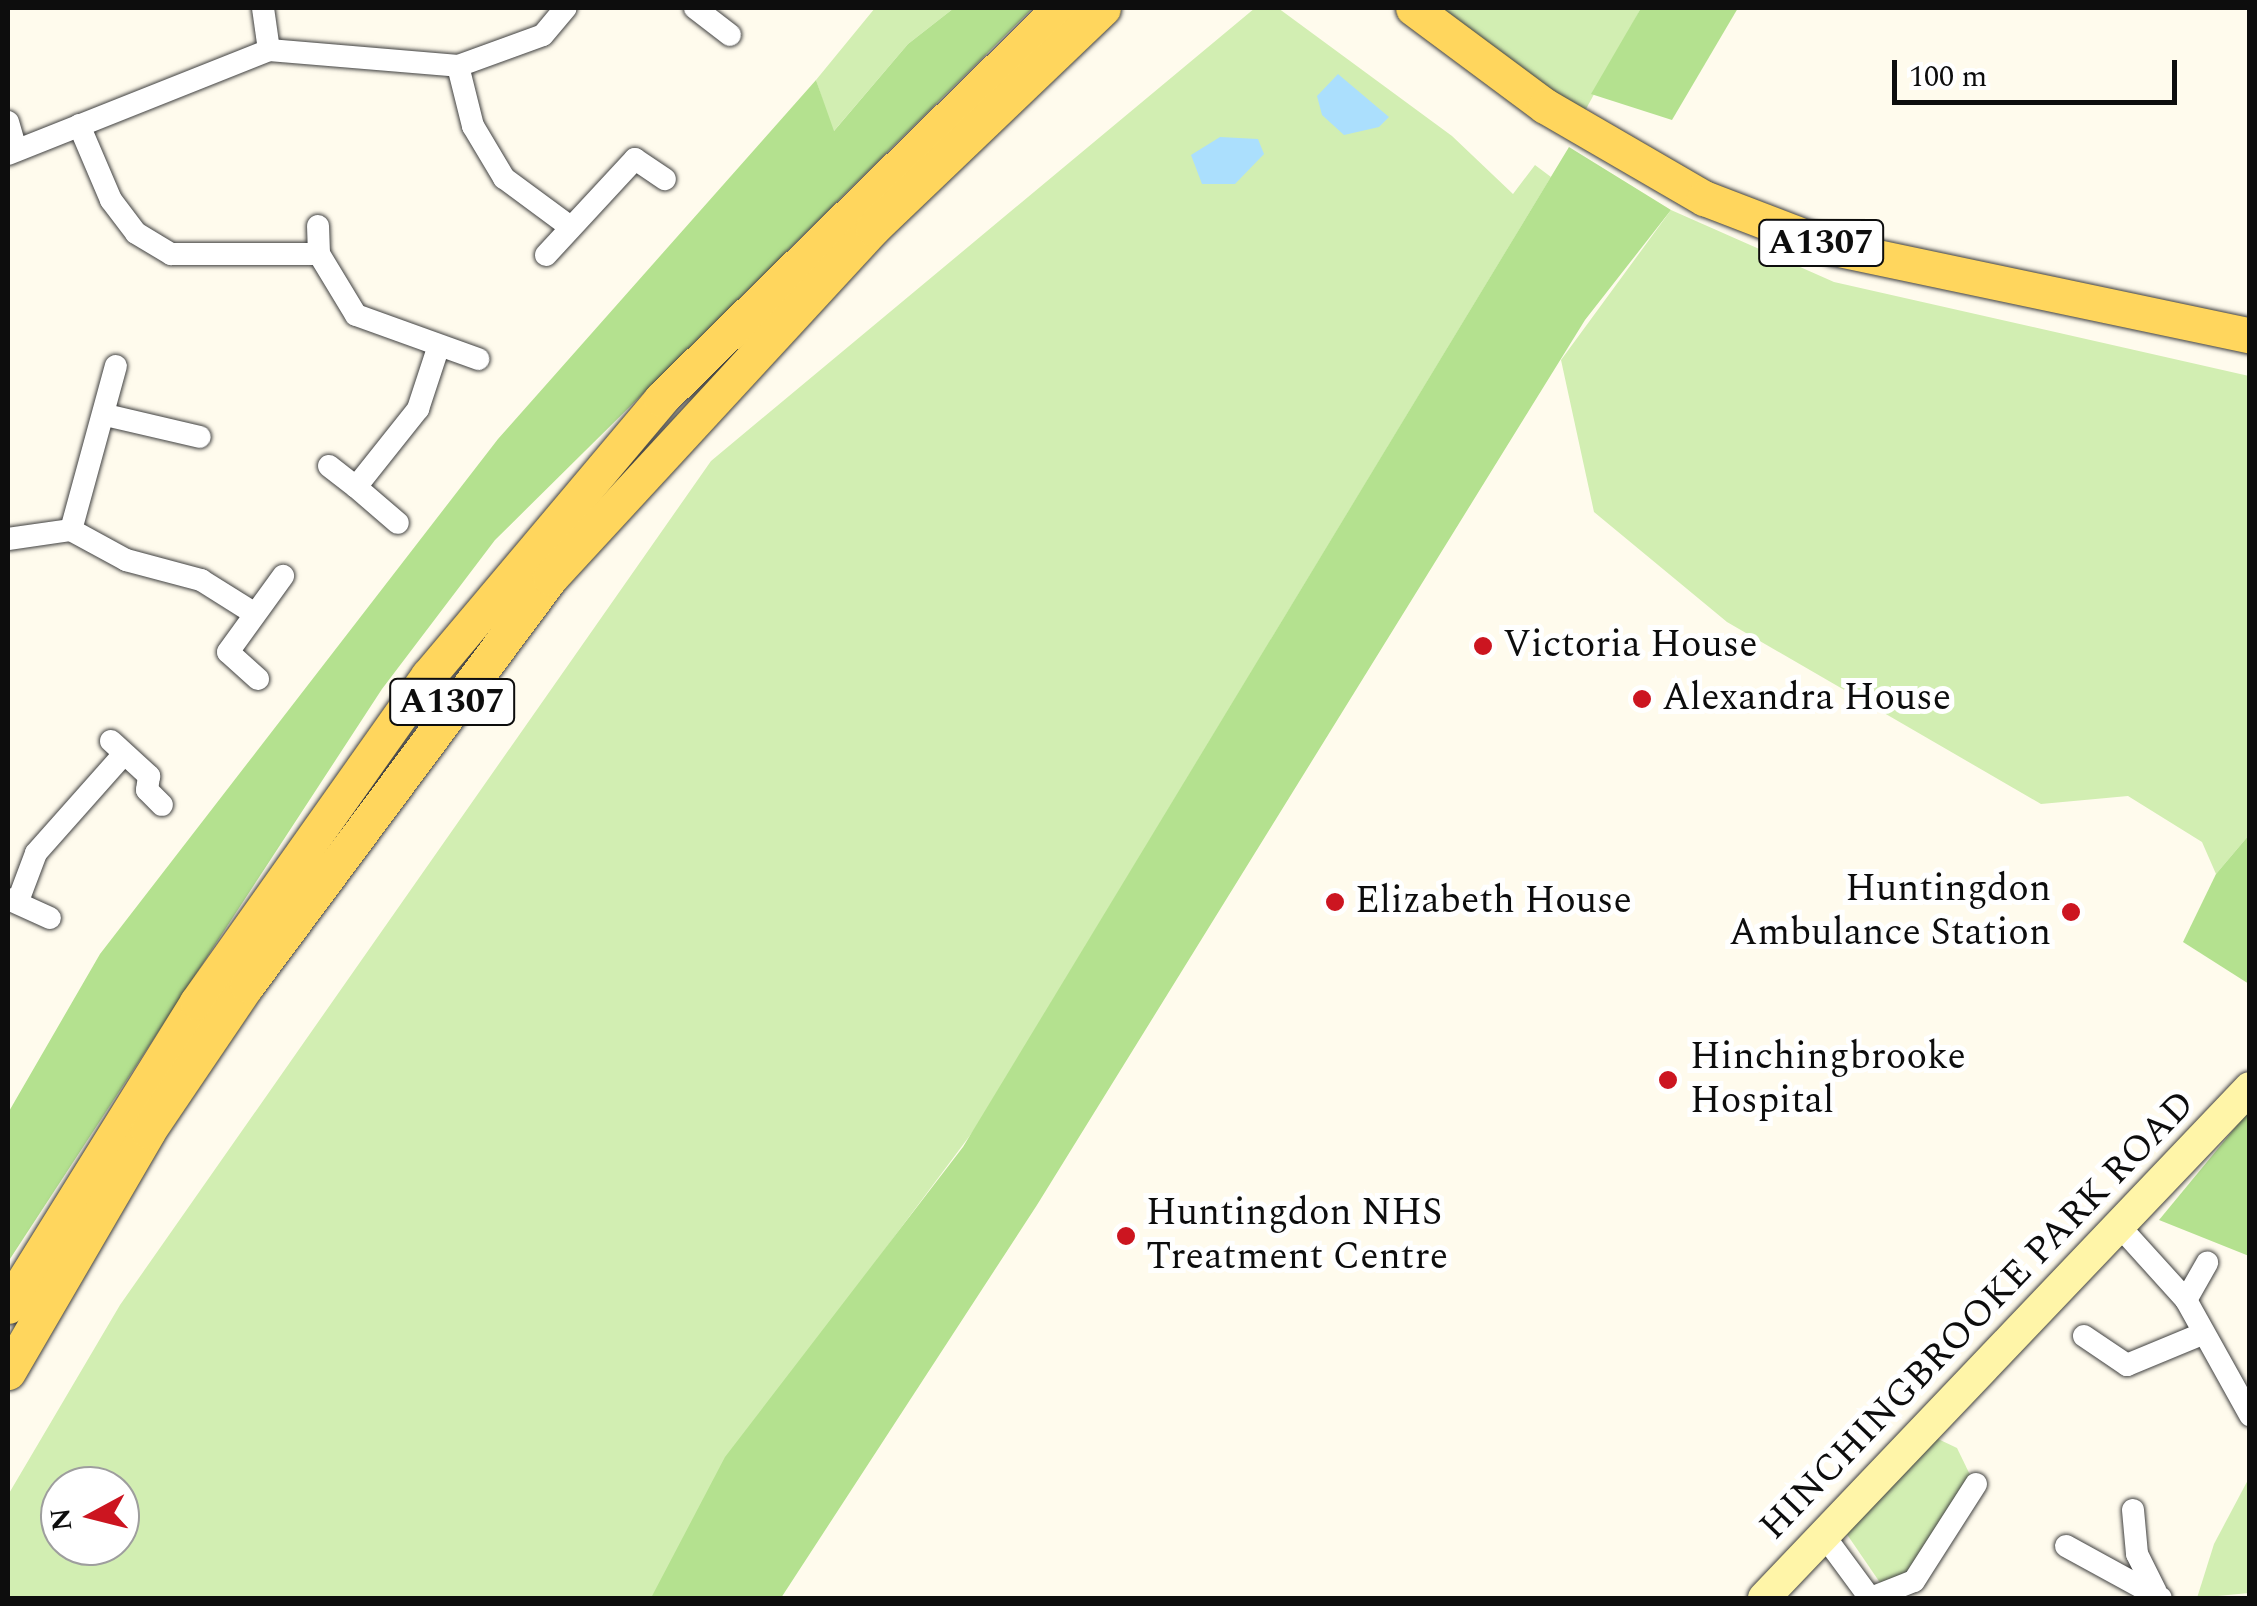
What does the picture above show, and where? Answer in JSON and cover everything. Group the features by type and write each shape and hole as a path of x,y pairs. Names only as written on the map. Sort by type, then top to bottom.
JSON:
{"main road":[{"name":"A1307","path":"8,1372 148,1131 468,682 688,421 997,87 1060,8"},
{"name":"A1307","path":"8,1306 197,1002 428,676 661,399 997,87 1103,8"},
{"name":"A1307","path":"1412,8 1566,120 1722,206 1834,248 2250,336"}],"street":[{"path":"263,8 269,50"},
{"path":"8,122 12,152 269,50 458,66 543,35 566,8"},
{"path":"695,8 730,35"},
{"path":"458,66 473,126 504,178 569,226"},
{"path":"79,125 112,200 136,232 171,254 319,254"},
{"path":"546,255 634,160 665,179"},
{"path":"318,226 319,254 356,315 438,348 478,359"},
{"path":"356,487 418,409 438,348"},
{"path":"71,530 110,416 116,366"},
{"path":"110,416 200,437"},
{"path":"329,466 398,523"},
{"path":"8,540 71,530 126,560 201,580 252,612"},
{"path":"258,679 228,652 252,612 283,576"},
{"path":"50,918 13,900 36,853 117,748 148,776 146,790 162,805"},
{"name":"HINCHINGBROOKE PARK ROAD","path":"1764,1598 2121,1228 2250,1088"},
{"path":"2121,1228 2186,1300 2250,1414"},
{"path":"2186,1300 2207,1262"},
{"path":"2084,1336 2128,1365 2202,1334"},
{"path":"1824,1537 1871,1598 1914,1582 1976,1484"},
{"path":"2134,1510 2137,1554 2158,1595"},
{"path":"2066,1546 2158,1595"}],"green space":[{"path":"875,8 954,8 908,44 833,132 816,80"},
{"path":"954,8 1033,8 495,540 382,689 8,1262 8,1113 100,954 498,439 816,80 834,131 908,44"},
{"path":"1255,8 1278,8 1452,136 1513,194 1535,165 1551,177 974,1130 729,1458 655,1598 8,1598 8,1495 120,1305 711,461"},
{"path":"1431,8 1641,8 1580,120"},
{"path":"1641,8 1738,8 1672,120 1591,94"},
{"path":"1569,147 1671,210 1585,320 1037,1205 781,1598 651,1598 725,1457 963,1147"},
{"path":"1671,210 1834,282 2249,376 2249,835 2216,874 2202,842 2128,796 2041,804 1727,622 1594,512 1561,360"},
{"path":"2249,835 2249,984 2183,942 2216,874"},
{"path":"2249,1111 2249,1256 2159,1220"},
{"path":"1936,1438 1957,1448 1973,1481 1938,1548 1885,1590 1844,1530"},
{"path":"2249,1478 2249,1593 2197,1598 2214,1544"}],"water":[{"path":"1338,74 1389,117 1379,127 1344,135 1322,115 1317,96"},
{"path":"1220,137 1258,139 1264,154 1235,184 1202,184 1191,155"}],"place":[{"name":"Victoria House","path":"1483,646"},
{"name":"Alexandra House","path":"1642,699"},
{"name":"Elizabeth House","path":"1335,902"},
{"name":"Huntingdon Ambulance Station","path":"2071,912"},
{"name":"Hinchingbrooke Hospital","path":"1668,1080"},
{"name":"Huntingdon NHS Treatment Centre","path":"1126,1236"}]}
